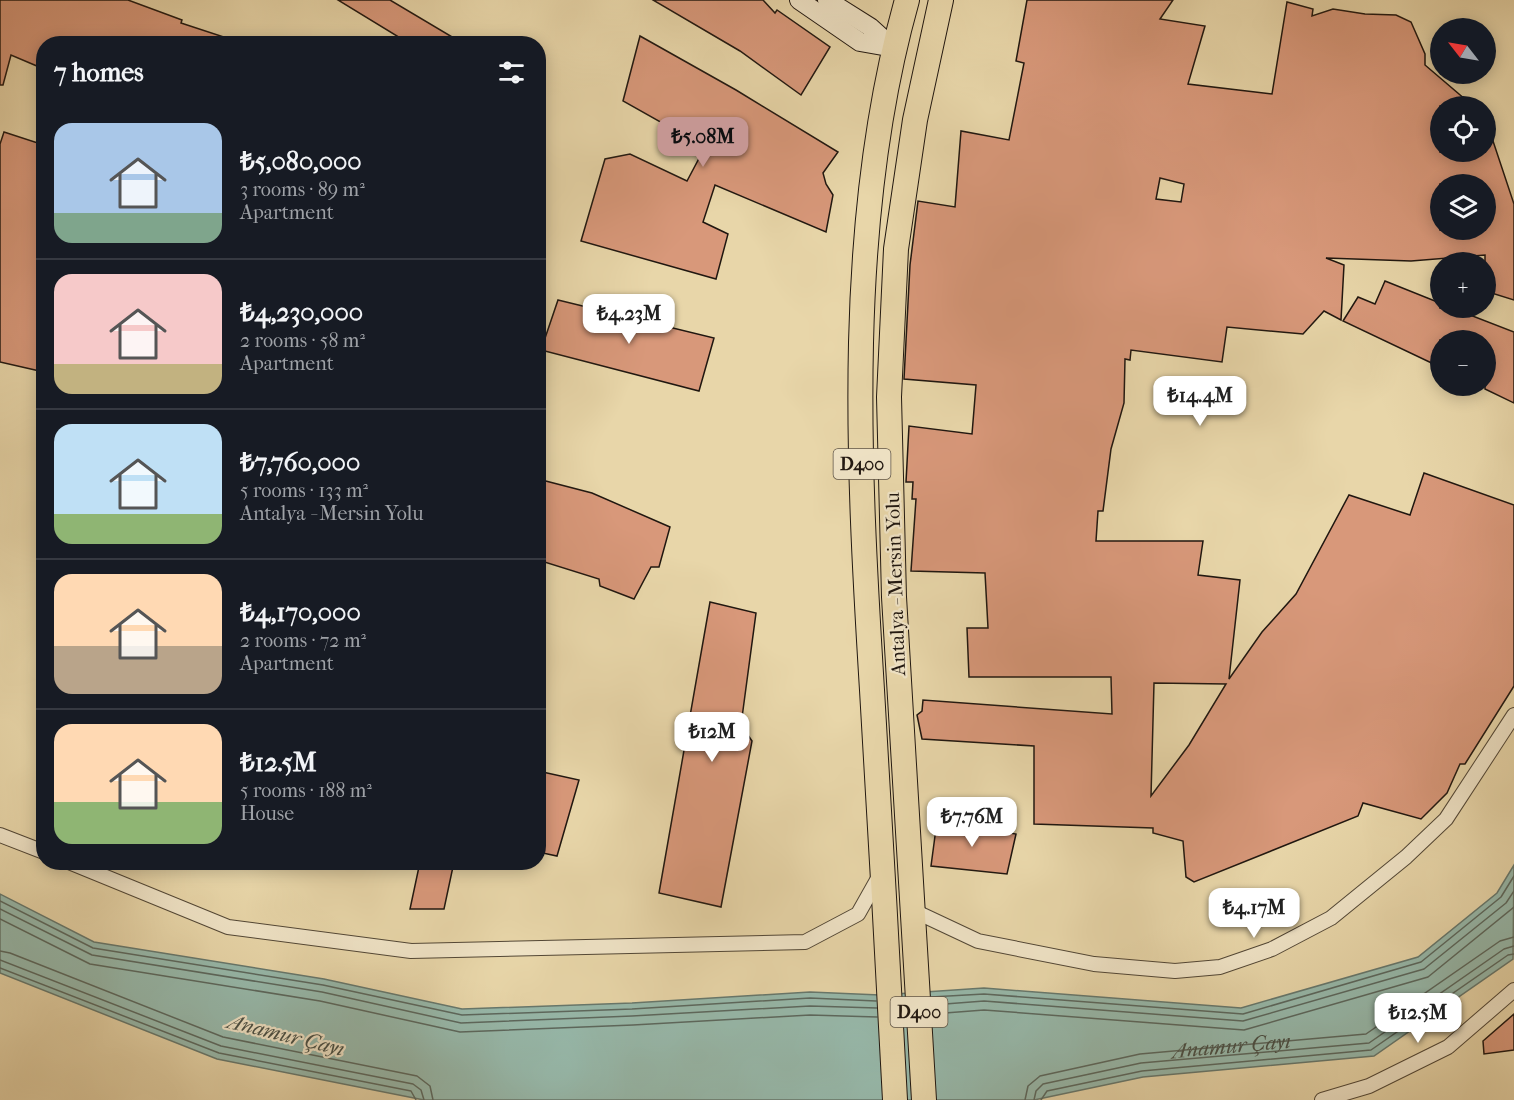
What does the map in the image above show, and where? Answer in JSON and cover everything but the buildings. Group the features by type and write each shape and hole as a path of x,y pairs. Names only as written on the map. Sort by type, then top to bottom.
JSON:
{"highway":[{"name":"Antalya - Mersin Yolu","path":"896,1100 866,595 860,394 867,243 882,117 894,48 907,0"},
{"name":"Antalya - Mersin Yolu","path":"924,1100 894,597 889,397 896,249 927,55 941,0"},
{"path":"894,48 927,55"}],"street":[{"path":"799,0 860,42 894,48"},
{"path":"827,0 870,27 894,48"},
{"path":"913,917 978,941 1094,964 1176,972 1220,967 1272,950 1331,918 1406,857 1446,819 1514,715"},
{"path":"0,835 36,849"},
{"path":"89,870 228,927 411,951 805,942 858,914 883,871"},
{"path":"1322,1100 1369,1086 1448,1047 1514,990"}],"water":[{"name":"Anamur Çayı","path":"1514,865 1513,959 1374,1056 1143,1077 1034,1100 424,1100 217,1059 0,973 0,894 94,942 324,979 462,1009 632,1003 810,992 880,995 984,988 1241,1008 1418,957 1497,893"}]}
